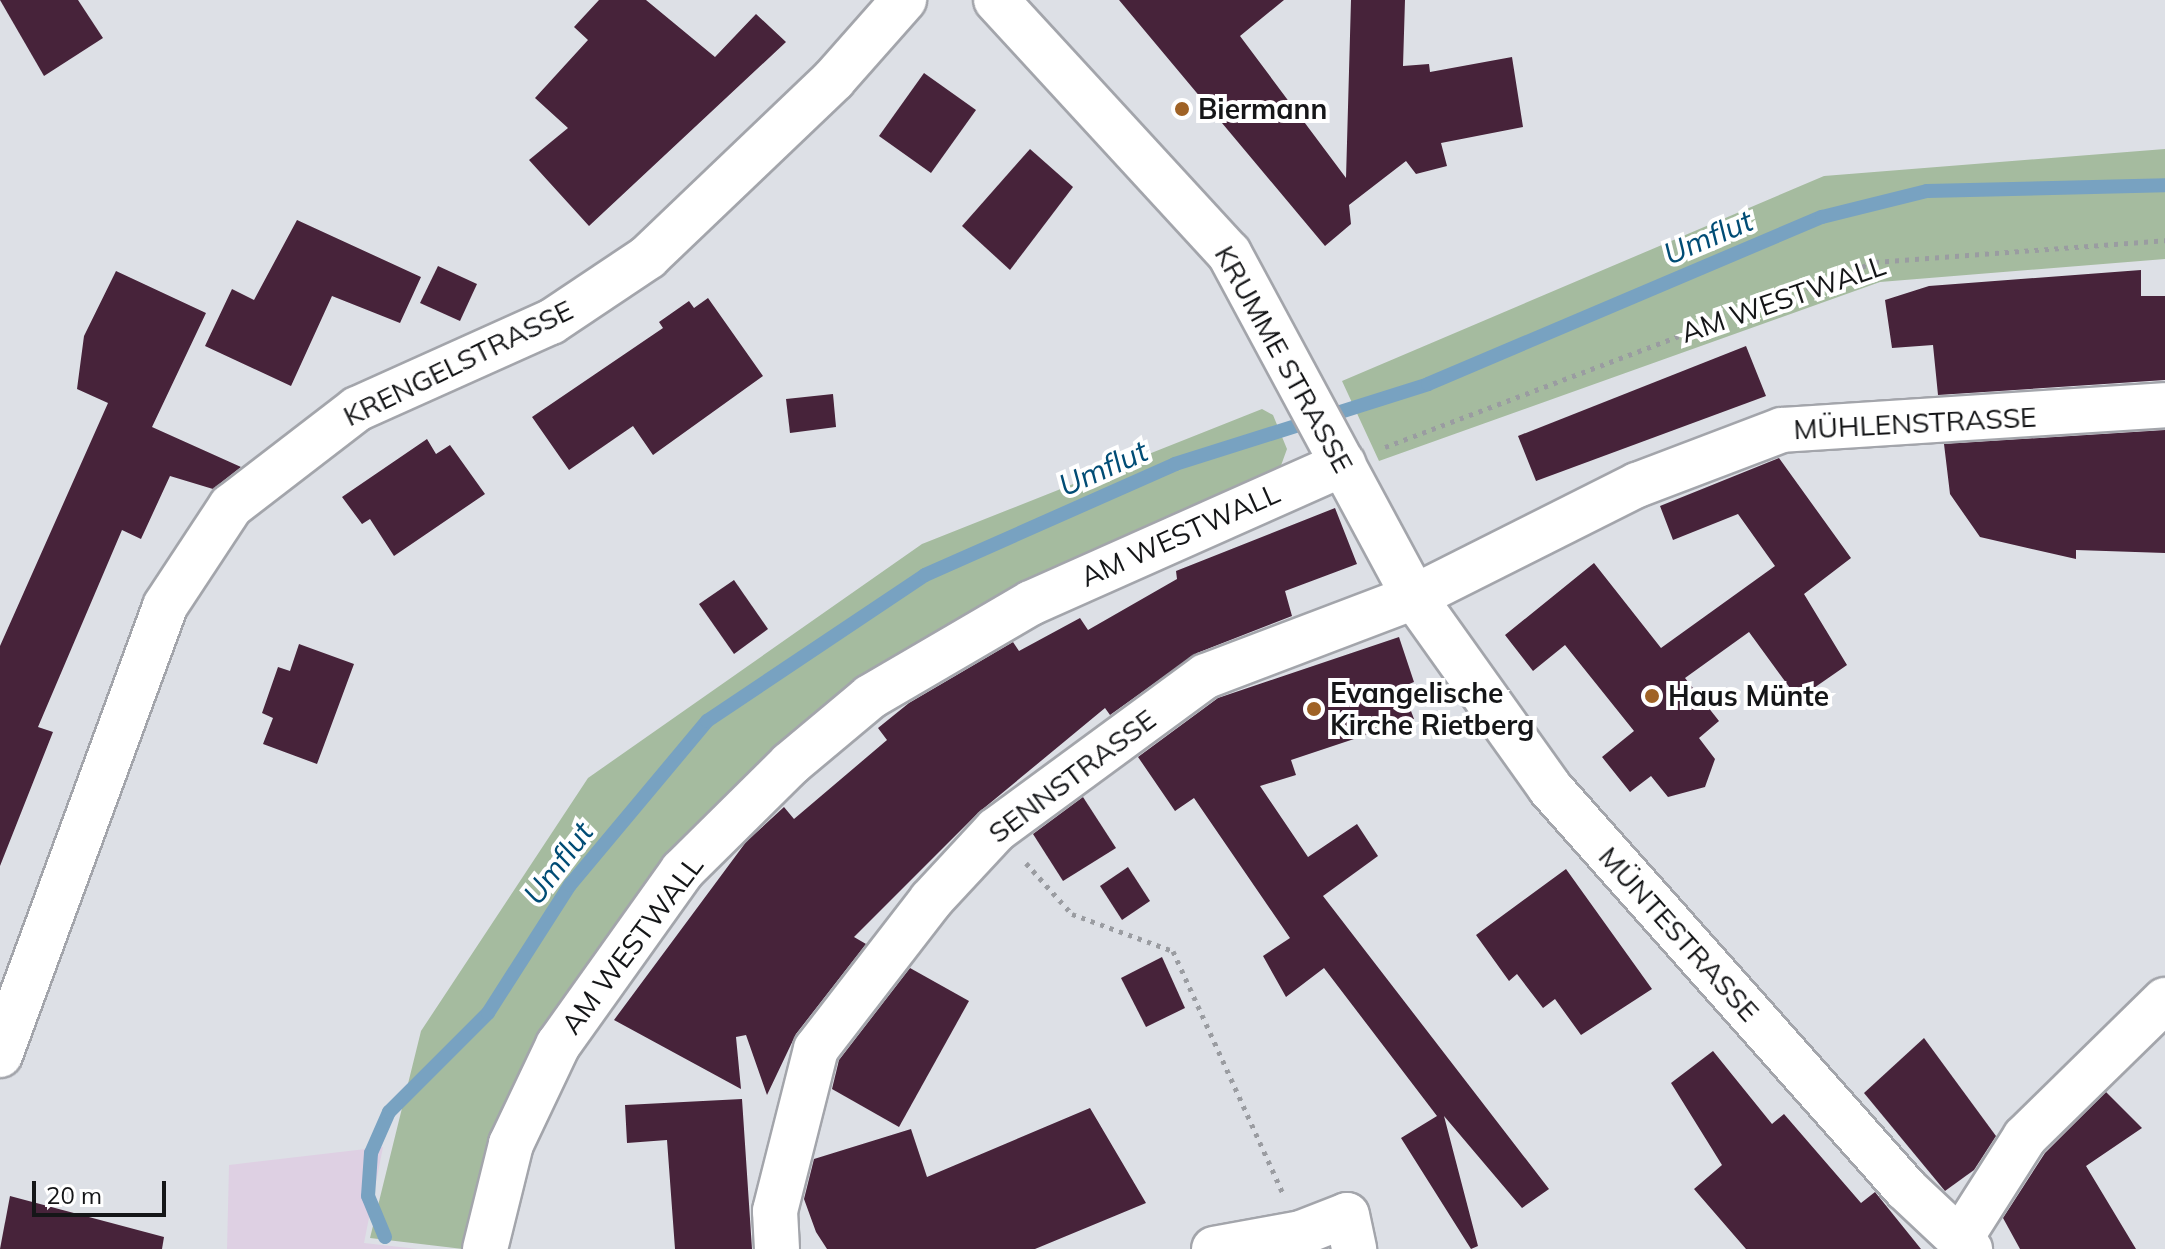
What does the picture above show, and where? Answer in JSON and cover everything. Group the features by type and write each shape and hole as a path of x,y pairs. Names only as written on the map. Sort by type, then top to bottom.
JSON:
{"street":[{"name":"KRENGELSTRASSE","path":"0,1055 165,606 231,506 357,409 551,322 648,257 834,79 904,0"},
{"name":"KRUMME STRASSE","path":"996,0 1229,253 1414,597"},
{"name":"MÜHLENSTRASSE","path":"1414,597 1637,485 1782,430 2165,405"},
{"name":"AM WESTWALL","path":"485,1249 511,1144 558,1045 682,871 790,764 870,697 1031,603 1335,450"},
{"name":"SENNSTRASSE","path":"777,1249 775,1211 816,1049 996,830 1206,676 1414,597"},
{"name":"MÜNTESTRASSE","path":"1414,597 1550,788 1906,1189 1965,1244"},
{"path":"1965,1244 2025,1137 2165,1000"},
{"path":"1214,1249 1301,1233 1347,1215 1354,1249"}],"path":[{"name":"AM WESTWALL","path":"1335,450 1875,262 2165,240"},
{"path":"996,830 1072,914 1173,951 1301,1233"}],"shaded area":[{"path":"383,1147 364,1243 418,1249 227,1249 229,1165"}],"green space":[{"path":"2165,149 2165,259 1880,282 1379,461 1342,381 1824,176"},
{"path":"1262,409 1273,415 1287,449 1279,471 778,753 495,1138 463,1249 370,1238 421,1031 588,778 922,544"}],"building":[{"path":"0,0 78,0 103,38 44,76"},
{"path":"599,0 646,0 715,57 756,14 786,42 589,226 529,160 568,128 535,98 588,40 574,27"},
{"path":"1119,0 1284,0 1240,36 1346,178 1351,0 1405,0 1403,66 1429,64 1430,72 1512,57 1523,127 1441,143 1447,166 1416,174 1406,161 1349,205 1351,224 1325,246"},
{"path":"924,73 976,110 931,173 879,136"},
{"path":"1030,149 1073,187 1010,270 962,226"},
{"path":"297,220 421,277 400,323 332,296 291,386 205,346 232,289 254,300"},
{"path":"438,266 477,284 460,321 420,303"},
{"path":"2141,270 2141,296 2165,296 2165,380 1938,395 1933,345 1892,348 1885,300 1929,286"},
{"path":"116,271 206,313 152,427 241,467 213,489 170,476 141,539 122,530 38,727 53,732 0,866 0,646 108,403 77,389 84,336"},
{"path":"708,298 763,376 653,455 633,426 569,470 532,417 663,328 659,322 689,301 694,308"},
{"path":"1746,346 1766,396 1536,481 1518,436"},
{"path":"833,394 836,427 790,433 786,399"},
{"path":"2165,430 2165,553 2076,550 2076,559 1980,537 1950,494 1944,444"},
{"path":"427,439 436,454 450,445 485,494 394,556 370,519 362,524 342,497"},
{"path":"1779,458 1851,558 1804,594 1847,665 1798,699 1749,632 1685,678 1719,721 1699,738 1715,759 1705,787 1668,797 1651,776 1630,792 1602,757 1634,731 1565,645 1533,671 1505,635 1594,563 1661,648 1775,566 1738,514 1673,540 1660,506"},
{"path":"1335,508 1357,564 1285,591 1292,616 1197,653 1110,715 1105,708 978,813 854,937 866,944 796,1034 767,1095 746,1035 736,1037 741,1089 614,1020 746,842 784,807 794,819 887,740 878,728 909,703 1013,642 1019,651 1080,618 1088,630 1177,579 1176,571"},
{"path":"734,580 768,629 734,654 699,604"},
{"path":"1399,637 1414,682 1402,687 1414,719 1291,760 1296,775 1260,786 1308,857 1357,824 1378,856 1323,896 1549,1189 1522,1208 1444,1116 1478,1246 1471,1249 1401,1138 1437,1116 1324,968 1286,997 1263,956 1290,938 1194,798 1175,811 1138,757 1218,698"},
{"path":"299,644 354,664 317,764 263,744 273,718 262,713 278,667 290,671"},
{"path":"1083,797 1116,848 1063,881 1033,834"},
{"path":"1128,867 1150,901 1122,920 1100,886"},
{"path":"1566,869 1652,989 1581,1035 1555,999 1543,1008 1517,974 1509,981 1476,935"},
{"path":"1162,957 1185,1008 1146,1027 1121,978"},
{"path":"910,968 969,1001 899,1127 832,1089 839,1060"},
{"path":"1924,1038 1996,1136 1974,1170 1945,1191 1864,1093"},
{"path":"1713,1051 1772,1124 1784,1114 1861,1203 1875,1192 1921,1249 1746,1249 1694,1189 1722,1165 1671,1083"},
{"path":"2106,1092 2142,1128 2086,1166 2136,1249 2020,1249 2003,1218 2045,1153"},
{"path":"742,1099 752,1249 675,1249 667,1140 627,1143 625,1105"},
{"path":"1090,1108 1146,1203 1035,1249 827,1249 816,1232 804,1199 814,1159 911,1129 927,1177"},
{"path":"10,1196 164,1237 162,1249 0,1249"}],"waterway":[{"name":"Umflut","path":"385,1237 368,1196 371,1153 389,1112 488,1013 570,885 707,721 925,575 1175,464 1428,384 1822,217 1927,191 2165,185"}],"place":[{"name":"Biermann","path":"1182,109"},
{"name":"Haus Münte","path":"1652,696"},
{"name":"Evangelische Kirche Rietberg","path":"1314,709"}]}
